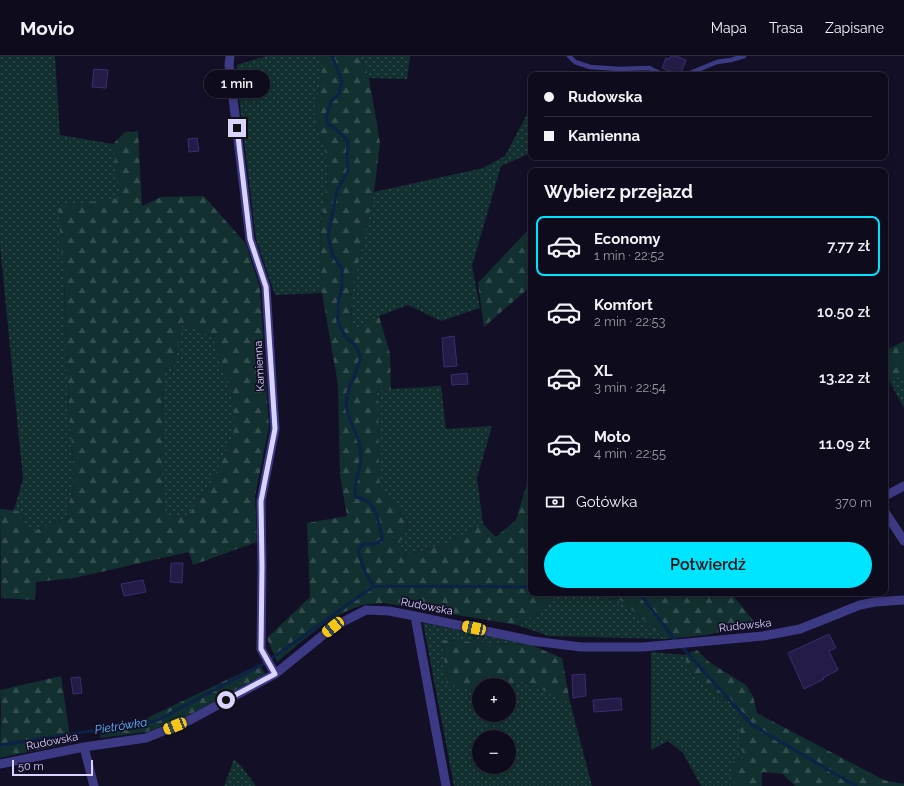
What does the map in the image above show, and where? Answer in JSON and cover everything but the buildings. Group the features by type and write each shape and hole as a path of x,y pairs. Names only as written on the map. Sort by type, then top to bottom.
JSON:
{"street":[{"name":"Kamienna","path":"230,56 229,65 250,239 266,287 275,429 261,501 261,649 275,674"},
{"path":"888,494 904,486"},
{"path":"888,517 904,541"},
{"name":"Rudowska","path":"0,764 84,747 146,738 190,720 275,674 333,627 366,610 389,611 533,640 581,646 643,647 763,636 790,632 860,605 875,602 904,600"},
{"path":"414,616 446,786"},
{"path":"84,747 94,786"}],"lane":[{"path":"569,56 575,62 590,67 619,69 649,68 658,72"},
{"path":"692,72 717,62 744,56"}],"green space":[{"path":"0,56 55,56 60,135 113,144 121,198 64,280 67,377 74,480 67,518 28,533 21,511 14,510 23,479 0,246"},
{"path":"266,56 318,56 323,63 314,119 325,150 328,174 320,234 322,293 275,295 256,239 236,73 237,65"},
{"path":"318,56 360,56 369,78 380,143 374,192 351,297 352,331 379,316 390,354 391,389 376,390 378,403 379,479 383,491 407,520 408,529 399,543 406,555 442,546 483,524 496,537 516,520 528,480 528,596 558,596 536,614 517,625 384,603 365,604 339,615 317,629 277,662 267,638 310,597 307,523 347,516 340,475 338,385 322,293 320,234 328,174 325,150 314,119 323,63"},
{"path":"360,56 410,56 407,79 369,78"},
{"path":"528,113 528,154 501,166 472,266 480,308 441,321 408,305 379,316 352,331 351,297 374,192 483,168 505,156"},
{"path":"138,131 142,206 161,197 204,196 246,244 260,288 269,427 255,496 257,542 193,565 189,552 74,578 36,582 35,600 1,598 0,509 21,511 28,533 67,518 74,480 67,377 64,280 58,206 120,198 113,144 124,133","holes":["182,323 213,337 234,403 234,434 212,481 186,518 164,516 162,477 163,372 174,366"]},
{"path":"528,230 528,289 484,327 478,283"},
{"path":"182,323 213,337 234,403 234,434 212,481 186,518 164,517 162,477 163,372 174,366"},
{"path":"904,341 904,375 888,382 888,349"},
{"path":"904,375 904,408 889,381"},
{"path":"441,386 446,429 492,426 477,478 483,524 442,546 406,555 399,543 408,529 407,520 383,491 379,479 378,403 376,390"},
{"path":"558,596 597,596 622,601 665,639 549,636 517,625 536,614"},
{"path":"597,596 733,596 756,624 707,635 665,639 622,601"},
{"path":"423,623 531,645 442,640 447,683 472,689 472,722 516,722 516,684 522,681 570,702 592,786 454,786"},
{"path":"442,640 531,645 562,658 570,702 522,681 516,684 516,678 472,678 472,689 447,684"},
{"path":"697,650 709,662 746,685 753,696 757,713 884,780 904,784 904,786 795,786 783,774 762,772 762,786 734,786 733,759 743,758 738,711 691,674 684,655"},
{"path":"651,652 684,655 691,674 738,711 743,758 733,759 734,786 701,786 683,753 668,741 651,750"},
{"path":"260,664 265,674 189,715 147,732 100,738 101,726 147,718"},
{"path":"61,676 71,743 0,758 0,690"},
{"path":"234,759 242,767 256,786 224,786"}],"waterway":[{"name":"Pietrówka","path":"332,56 342,81 339,94 331,102 326,117 327,123 348,141 348,171 337,190 328,237 333,255 342,270 342,286 338,304 338,323 346,337 355,345 361,357 346,403 361,450 361,462 355,487 356,497 367,501 373,507 382,539 376,544 363,544 358,551 365,572 374,586"},
{"path":"374,586 528,587"},
{"name":"Pietrówka","path":"0,745 156,721 265,663 374,586"},
{"path":"641,596 675,640"},
{"path":"682,647 752,725 856,786"}],"route":[{"path":"226,700 275,674 261,649 261,501 275,429 266,287 250,239 237,128"}]}
